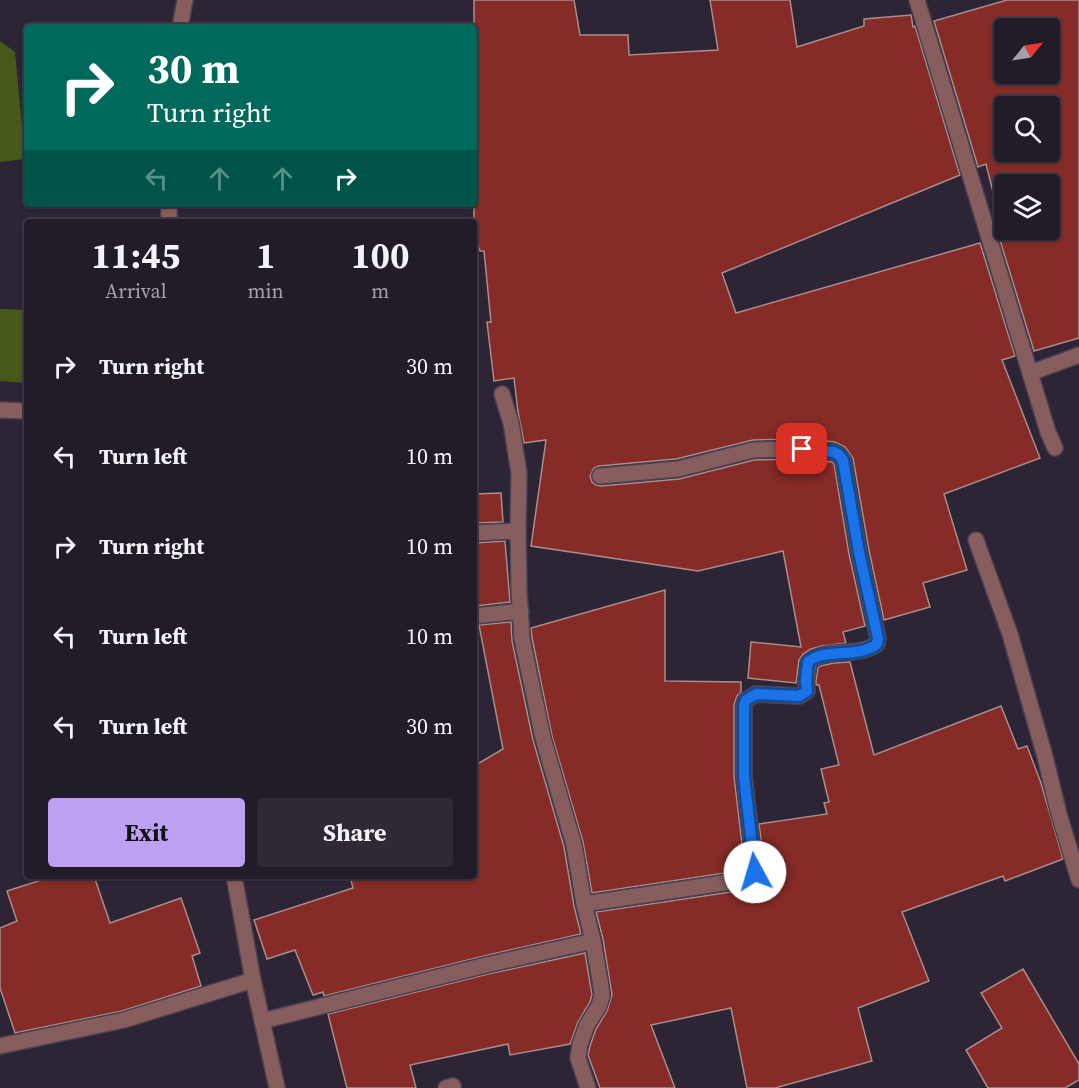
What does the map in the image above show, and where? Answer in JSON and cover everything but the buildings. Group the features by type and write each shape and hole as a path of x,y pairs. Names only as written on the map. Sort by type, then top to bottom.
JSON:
{"street":[{"path":"181,24 185,0"},
{"path":"934,0 918,2 1048,432 1055,448"},
{"path":"1030,373 1079,355"},
{"path":"502,394 511,423 519,473 518,531 522,639 543,738 574,845 602,996 580,1044 578,1058 588,1088"},
{"path":"0,410 24,411"},
{"path":"584,904 754,877 744,776 744,705 746,700 756,694 799,696 807,691 808,662 812,659 818,656 870,648 877,644 878,638 859,552 843,460 838,454 802,449 753,450 678,469 600,477"},
{"path":"477,533 518,531"},
{"path":"976,540 1010,634 1079,880"},
{"path":"477,616 521,611"},
{"path":"235,879 253,980 278,1088"},
{"path":"262,1021 486,965 593,941"},
{"path":"0,1046 124,1020 253,980"}],"green space":[{"path":"0,41 15,52 24,159 0,162"},
{"path":"0,309 24,310 24,383 0,381"}],"route":[{"path":"755,872 744,776 744,705 746,700 756,694 799,696 807,691 806,672 808,662 812,659 818,656 870,648 877,644 878,638 859,552 843,460 834,452 802,449"}]}
